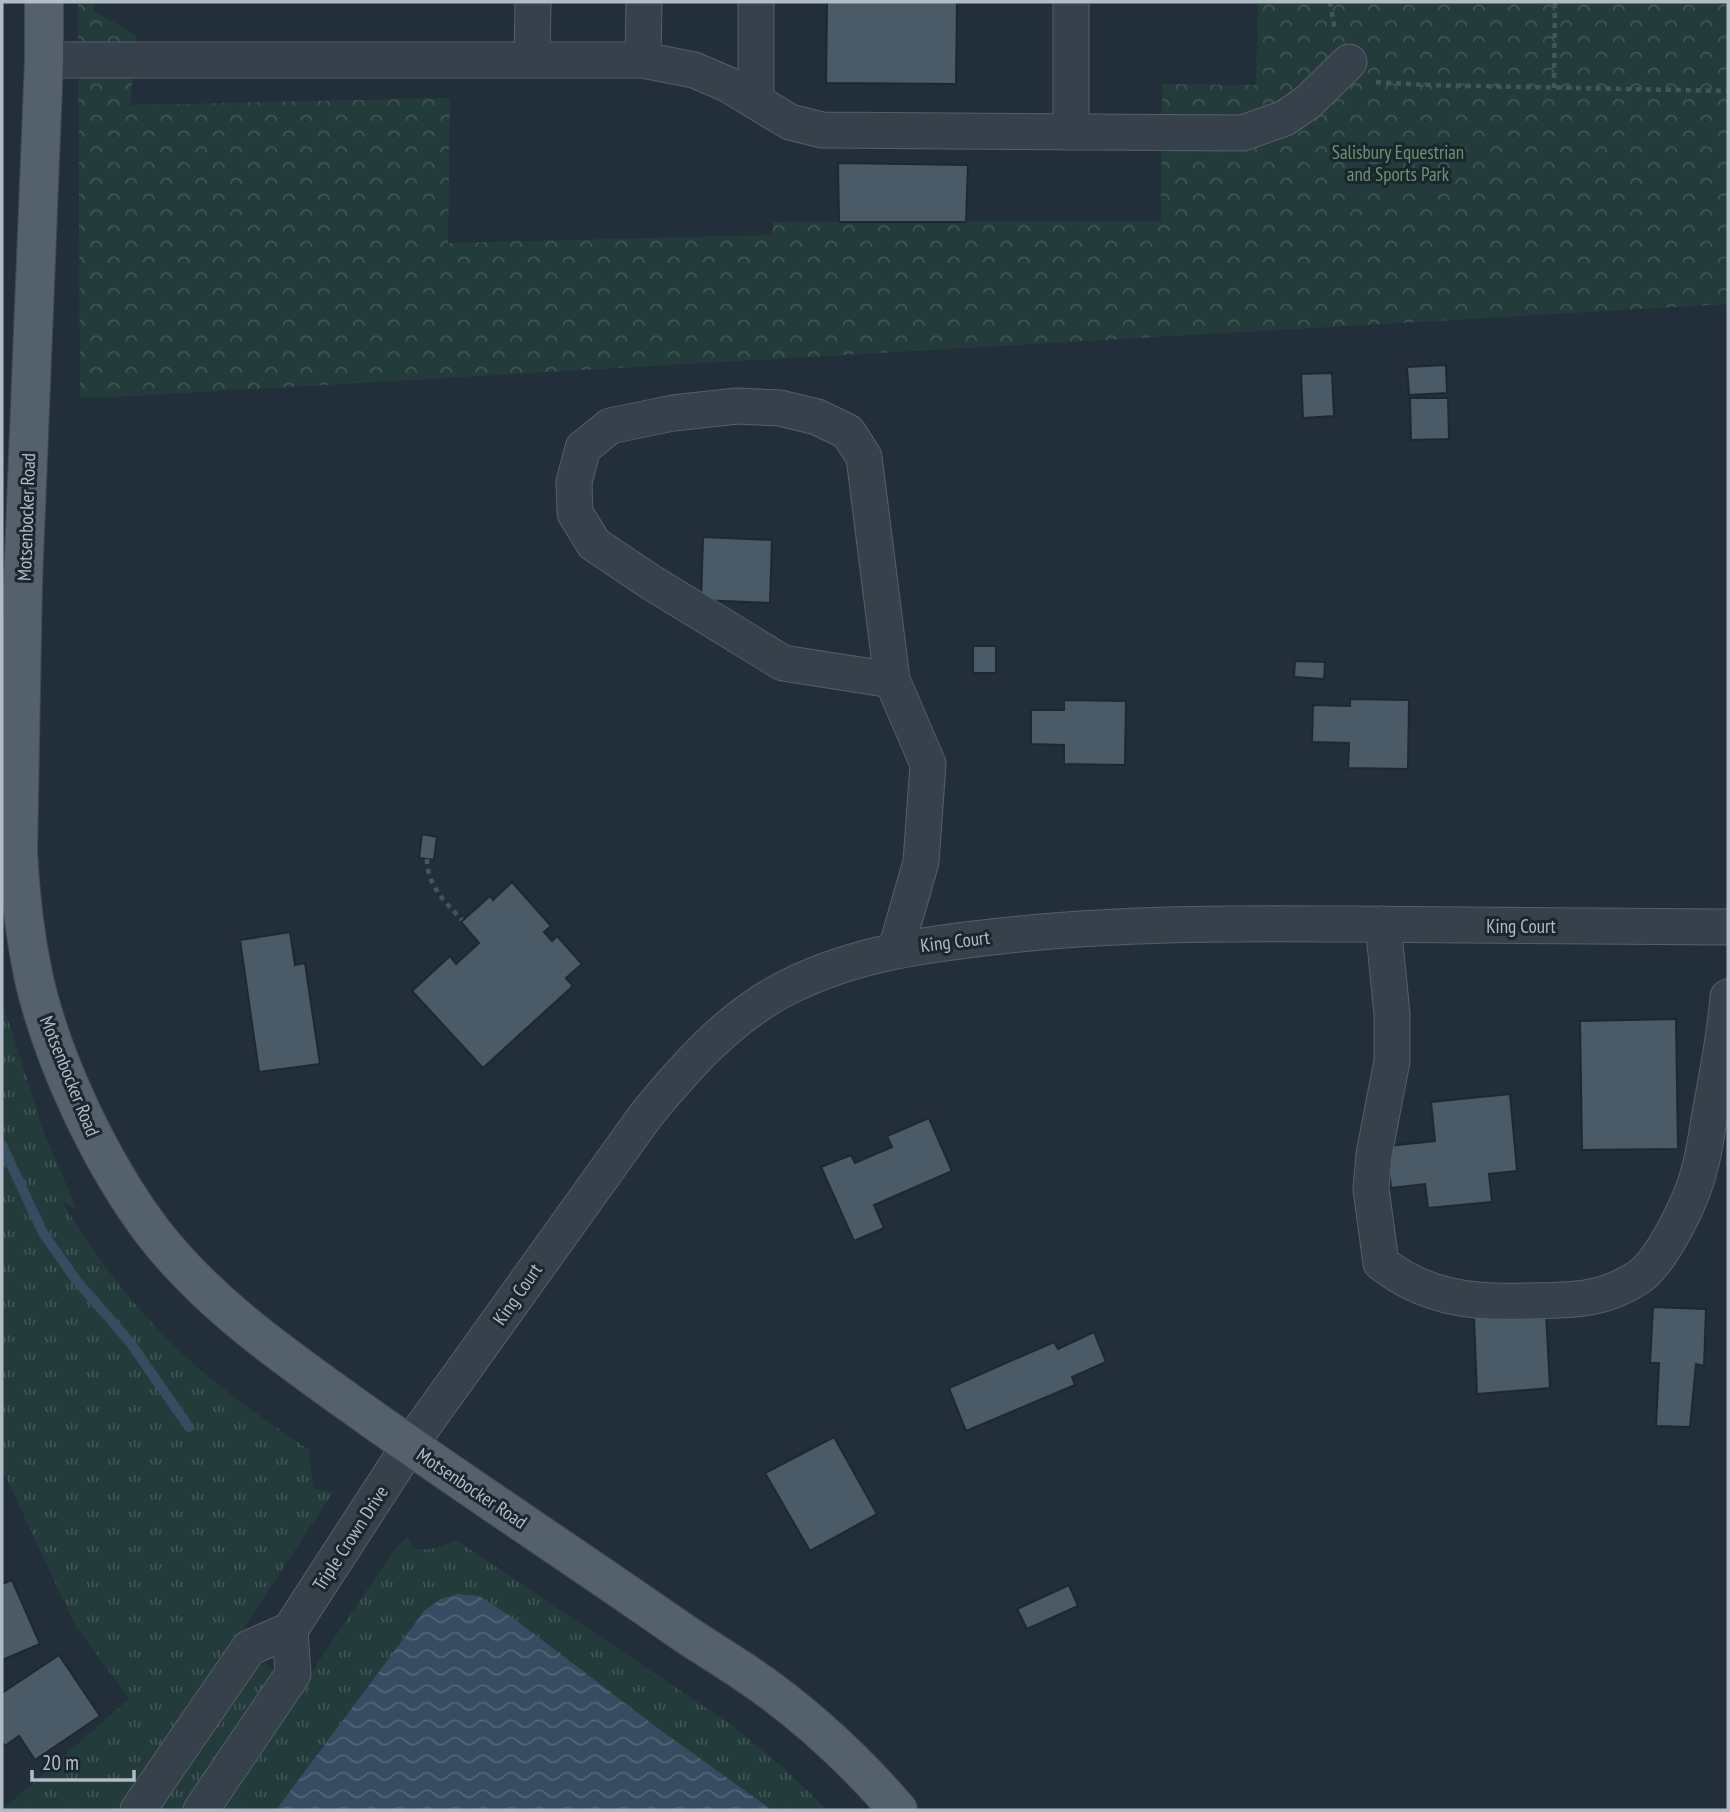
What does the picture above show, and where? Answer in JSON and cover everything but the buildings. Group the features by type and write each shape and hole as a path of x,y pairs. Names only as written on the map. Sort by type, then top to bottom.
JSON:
{"main road":[{"name":"Motsenbocker Road","path":"44,2 44,60 23,581 18,770 20,893 35,981 72,1091 96,1143 151,1229 208,1293 247,1328 409,1446 743,1671 790,1706 863,1769 898,1810"}],"street":[{"path":"532,58 533,2"},
{"path":"643,60 645,2"},
{"path":"756,2 756,102"},
{"path":"1071,2 1071,131"},
{"path":"44,60 643,60 694,70 727,84 790,122 822,130 1242,133 1285,118 1308,102 1349,62"},
{"path":"892,680 783,663 594,544 575,513 574,482 583,448 610,426 673,413 737,406 780,408 817,417 848,432 864,457 892,680 928,764 921,862 895,950"},
{"name":"King Court","path":"409,1446 599,1178 646,1115 698,1054 750,1010 788,987 850,961 948,941 1058,930 1173,925 1728,927"},
{"path":"1383,925 1392,1014 1392,1061 1374,1154 1371,1189 1381,1263 1399,1278 1440,1295 1498,1302 1579,1299 1598,1297 1640,1276 1669,1242 1699,1173 1728,997"},
{"name":"Triple Crown Drive","path":"290,1630 409,1446"},
{"path":"138,1810 250,1648 290,1630 293,1674 201,1810"}],"path":[{"path":"1554,88 1555,2"},
{"path":"1349,62 1376,82 1728,91"},
{"path":"427,859 428,874 436,890 462,920"}],"green space":[{"name":"Salisbury Equestrian and Sports Park","path":"78,2 94,2 94,11 137,36 130,105 450,98 448,243 772,235 773,222 1161,221 1162,84 1256,85 1258,2 1728,2 1728,304 80,397"},
{"path":"2,1002 45,1135 77,1210 61,1200 96,1254 136,1305 180,1352 249,1409 309,1450 313,1488 333,1492 195,1702 117,1810 2,1810 129,1699 74,1623 2,1469"},
{"path":"407,1537 413,1548 419,1549 435,1548 456,1540 733,1726 786,1770 827,1810 221,1810 392,1553"},
{"path":"264,1663 271,1670 272,1679 183,1810 156,1810 195,1761 257,1666"}],"water":[{"path":"458,1594 479,1596 513,1618 659,1729 772,1810 276,1810 425,1610 441,1599"}],"waterway":[{"path":"2,1145 43,1233 76,1280 129,1341 189,1427"}]}
